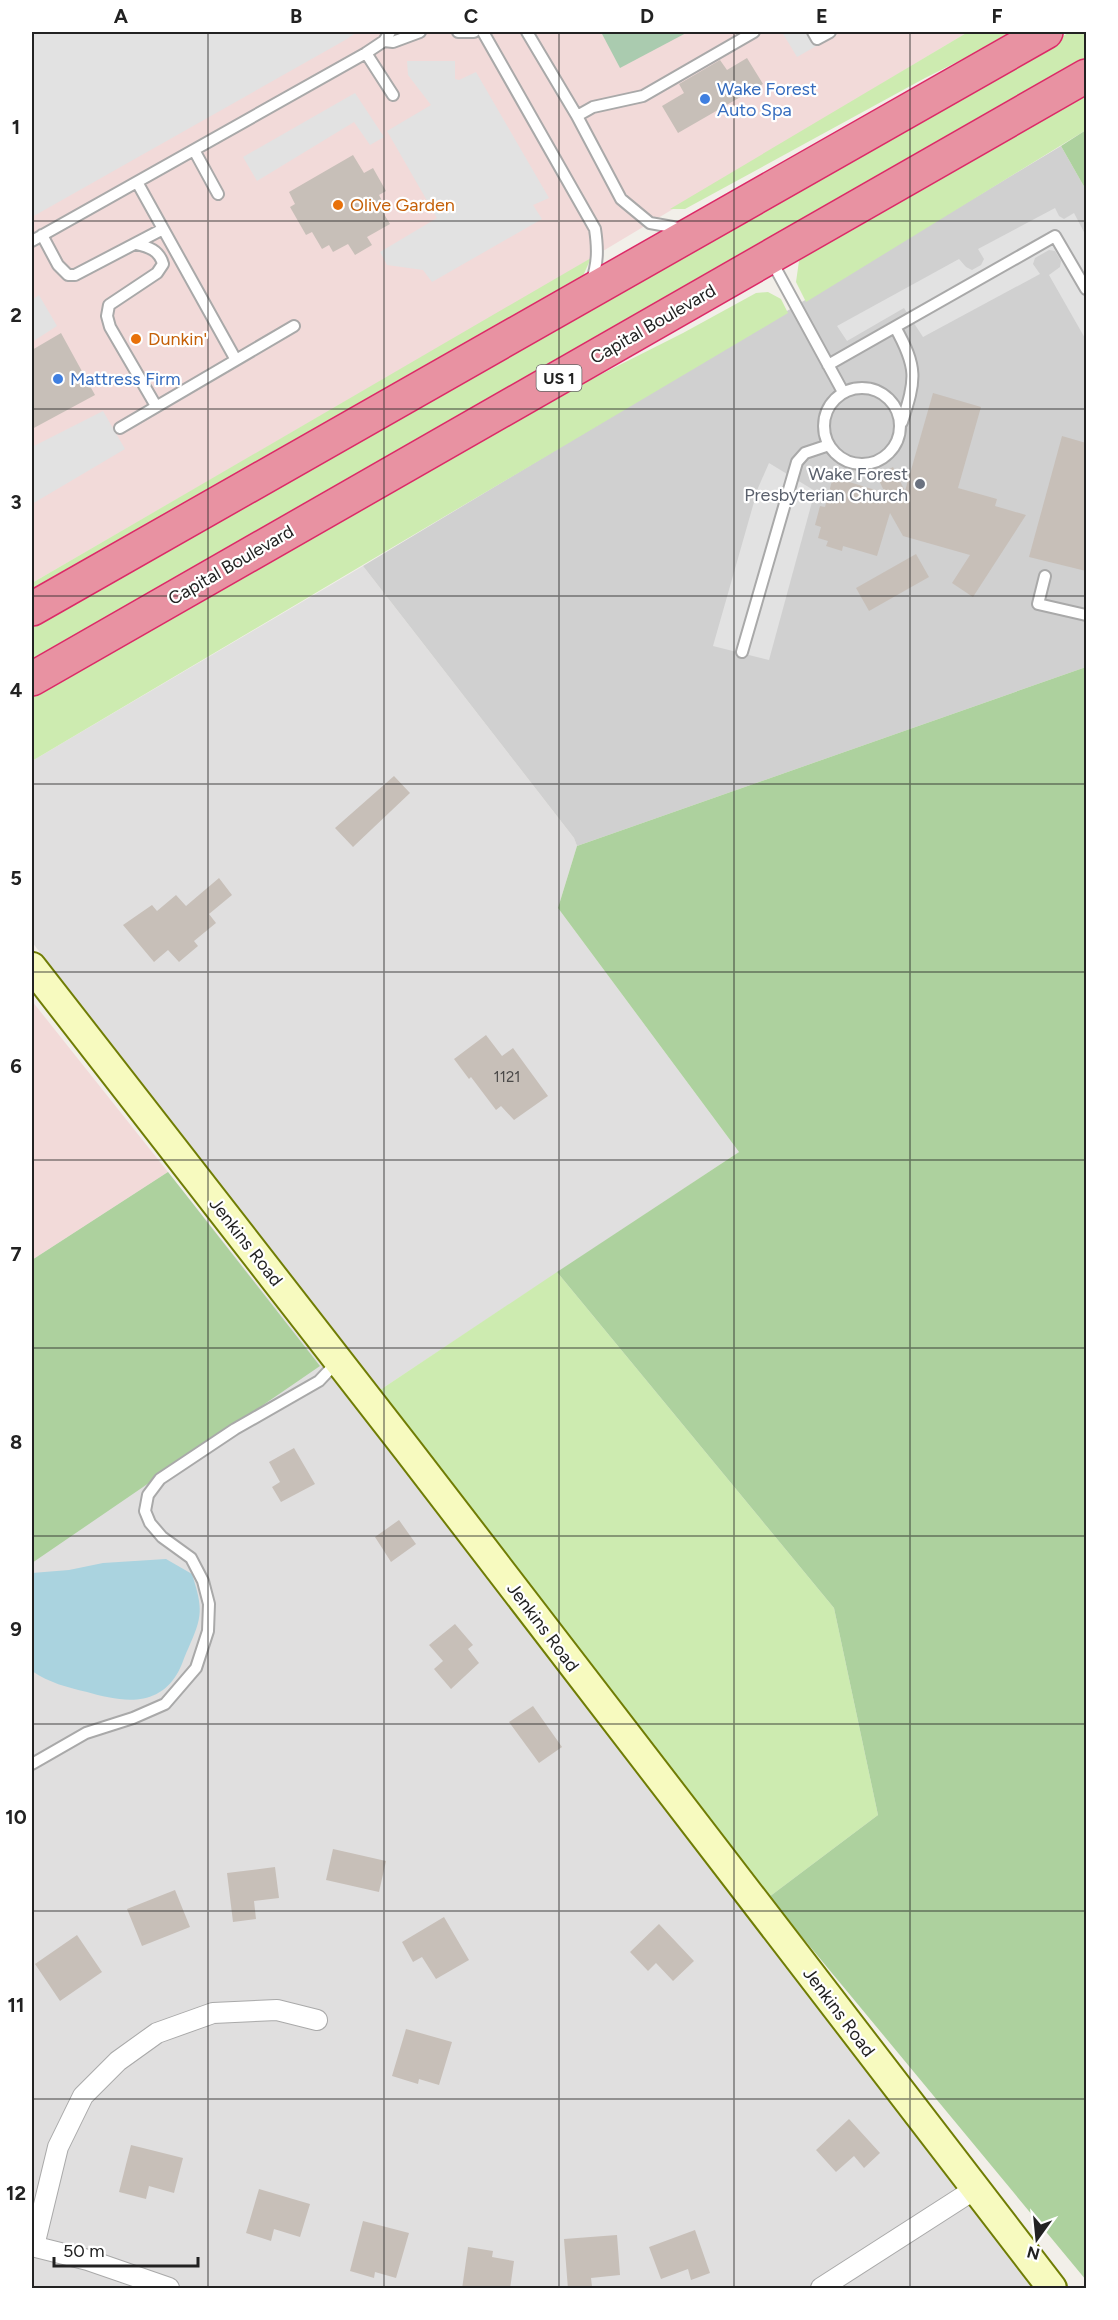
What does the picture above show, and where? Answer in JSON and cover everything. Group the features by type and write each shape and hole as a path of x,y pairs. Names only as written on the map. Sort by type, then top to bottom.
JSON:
{"highway":[{"path":"32,609 1046,32"},
{"name":"Capital Boulevard","path":"32,679 1086,76"}],"street":[{"name":"Jenkins Road","path":"32,967 338,1360 1052,2289"},
{"path":"169,2289 88,2260 33,2246 58,2147 83,2096 118,2061 157,2033 213,2013 277,2010 317,2020"},
{"path":"821,2289 975,2189"}],"lane":[{"path":"32,241 366,53 387,36 393,42 420,32"},
{"path":"458,32 474,32"},
{"path":"483,32 595,230 598,250 596,267 586,294"},
{"path":"527,32 577,116 621,199 650,223 699,230"},
{"path":"577,116 593,107 643,96 754,32"},
{"path":"813,32 817,39 830,32"},
{"path":"366,53 393,95"},
{"path":"194,150 218,194"},
{"path":"136,182 236,360"},
{"path":"42,236 58,265 68,275 75,275 163,229"},
{"path":"828,365 1055,236 1086,289"},
{"path":"136,244 150,247 161,255 163,264 157,273 109,305 107,316 110,327 156,406"},
{"path":"769,258 843,392"},
{"path":"120,428 294,326"},
{"path":"895,327 910,357 914,383 898,439 892,450 871,463 859,464 847,461 837,454 829,445 825,434 826,416 834,400 843,392 856,388 869,388 882,393 892,401 898,413 900,426"},
{"path":"742,652 797,462 805,453 829,445"},
{"path":"1045,576 1038,604 1086,615"},
{"path":"32,1764 86,1733 133,1718 165,1704 196,1668 208,1631 208,1604 203,1581 191,1558 162,1537 150,1523 145,1511 148,1495 160,1479 235,1429 319,1381 338,1360"}],"shaded area":[{"path":"32,32 968,32 548,284 32,583"},
{"path":"32,32 357,32 32,217"},
{"path":"782,32 841,32 797,57"},
{"path":"407,61 455,61 455,79 459,80 476,72 549,198 533,205 542,219 432,282 423,270 387,265 380,252 437,218 387,131 431,105 408,75"},
{"path":"355,93 384,137 370,145 354,122 257,181 243,157"},
{"path":"1061,146 1086,190 1086,667 577,846 574,838 363,566"},
{"path":"1055,208 1059,216 1064,219 1074,213 1086,236 1086,340 1049,275 1060,267 1061,261 1055,251 1049,250 1035,258 1033,264 1040,274 923,337 904,308 847,341 837,326 959,259 972,270 981,265 984,259 978,249"},
{"path":"39,295 57,326 32,342 32,300"},
{"path":"103,411 125,449 32,504 32,447"},
{"path":"769,463 815,491 769,660 713,646 758,488"},
{"path":"363,566 574,838 577,846 558,908 739,1152 374,1394 32,942 32,761"},
{"path":"32,1001 168,1172 32,1260"},
{"path":"168,1172 864,2049 1042,2288 32,2288 32,1260"}],"green space":[{"path":"601,32 688,32 620,68"},
{"path":"968,32 1017,32 925,78 685,209 670,209"},
{"path":"1070,32 1086,32 1086,64 32,661 32,628 263,490"},
{"path":"1086,95 1086,130 806,302 796,282 799,261 816,249"},
{"path":"1086,130 1086,190 1061,146"},
{"path":"591,258 583,276 572,284 129,540 32,590 32,583"},
{"path":"768,292 781,299 788,313 32,761 32,688 554,398 683,333 756,293"},
{"path":"1086,667 1086,2280 769,1897 878,1815 834,1608 557,1272 739,1152 558,908 577,846"},
{"path":"168,1172 320,1366 32,1563 32,1260"},
{"path":"557,1272 834,1608 878,1815 769,1897 374,1394"}],"water":[{"path":"166,1559 192,1574 200,1612 199,1620 177,1674 159,1693 136,1700 112,1698 65,1686 45,1679 32,1671 32,1573 69,1570 103,1563"}],"building":[{"name":"Wake Forest Auto Spa","path":"747,58 763,84 678,133 662,106 684,93 679,84 720,60 727,70"},
{"name":"Olive Garden","path":"353,155 364,173 373,168 386,191 379,195 388,212 384,214 390,224 367,237 372,245 355,255 348,244 333,252 329,245 322,249 312,232 306,235 290,207 295,204 289,192"},
{"path":"61,333 95,395 32,429 32,350"},
{"name":"Wake Forest Presbyterian Church","path":"933,393 981,407 958,488 997,499 995,506 1026,515 973,597 952,583 970,555 903,536 890,513 877,556 843,546 842,551 826,546 828,541 818,538 821,527 815,525 820,506 825,507 833,477 885,493 877,476 893,467 905,491"},
{"path":"1062,436 1086,443 1086,571 1029,557"},
{"path":"916,554 929,577 869,611 856,588"},
{"path":"394,776 410,793 353,847 335,828"},
{"path":"219,878 232,895 209,914 216,923 194,941 198,946 179,962 168,950 154,962 123,925 152,905 157,911 176,895 186,906"},
{"path":"486,1035 502,1056 513,1048 548,1096 514,1120 501,1106 496,1110 454,1059"},
{"path":"294,1448 315,1484 281,1502 272,1487 280,1482 269,1462"},
{"path":"399,1520 416,1544 391,1562 375,1537"},
{"path":"455,1624 473,1645 468,1649 479,1663 451,1689 434,1669 443,1661 429,1645"},
{"path":"533,1706 562,1747 539,1763 509,1722"},
{"path":"333,1849 386,1861 379,1892 326,1880"},
{"path":"275,1867 279,1898 254,1901 256,1919 233,1922 227,1873"},
{"path":"175,1890 190,1927 142,1946 127,1909"},
{"path":"444,1917 469,1960 436,1979 422,1957 413,1962 402,1942"},
{"path":"659,1924 694,1961 673,1981 656,1963 648,1971 630,1952"},
{"path":"77,1935 102,1972 60,2001 35,1964"},
{"path":"406,2029 452,2042 439,2085 419,2079 418,2084 392,2076"},
{"path":"849,2119 880,2153 864,2168 854,2156 836,2172 816,2150"},
{"path":"131,2145 183,2158 174,2193 149,2186 146,2199 119,2192"},
{"path":"259,2189 310,2204 300,2237 274,2229 271,2241 246,2233"},
{"path":"363,2221 409,2233 396,2278 375,2272 374,2278 350,2271"},
{"path":"695,2230 710,2273 691,2280 688,2269 661,2279 649,2247"},
{"path":"617,2235 620,2275 591,2278 592,2287 568,2289 564,2239"},
{"path":"468,2247 493,2251 492,2257 514,2261 510,2289 462,2289"}],"place":[{"name":"Wake Forest Auto Spa","path":"705,99"},
{"name":"Olive Garden","path":"338,205"},
{"name":"Dunkin'","path":"136,339"},
{"name":"Mattress Firm","path":"58,379"},
{"name":"Wake Forest Presbyterian Church","path":"920,484"}]}
